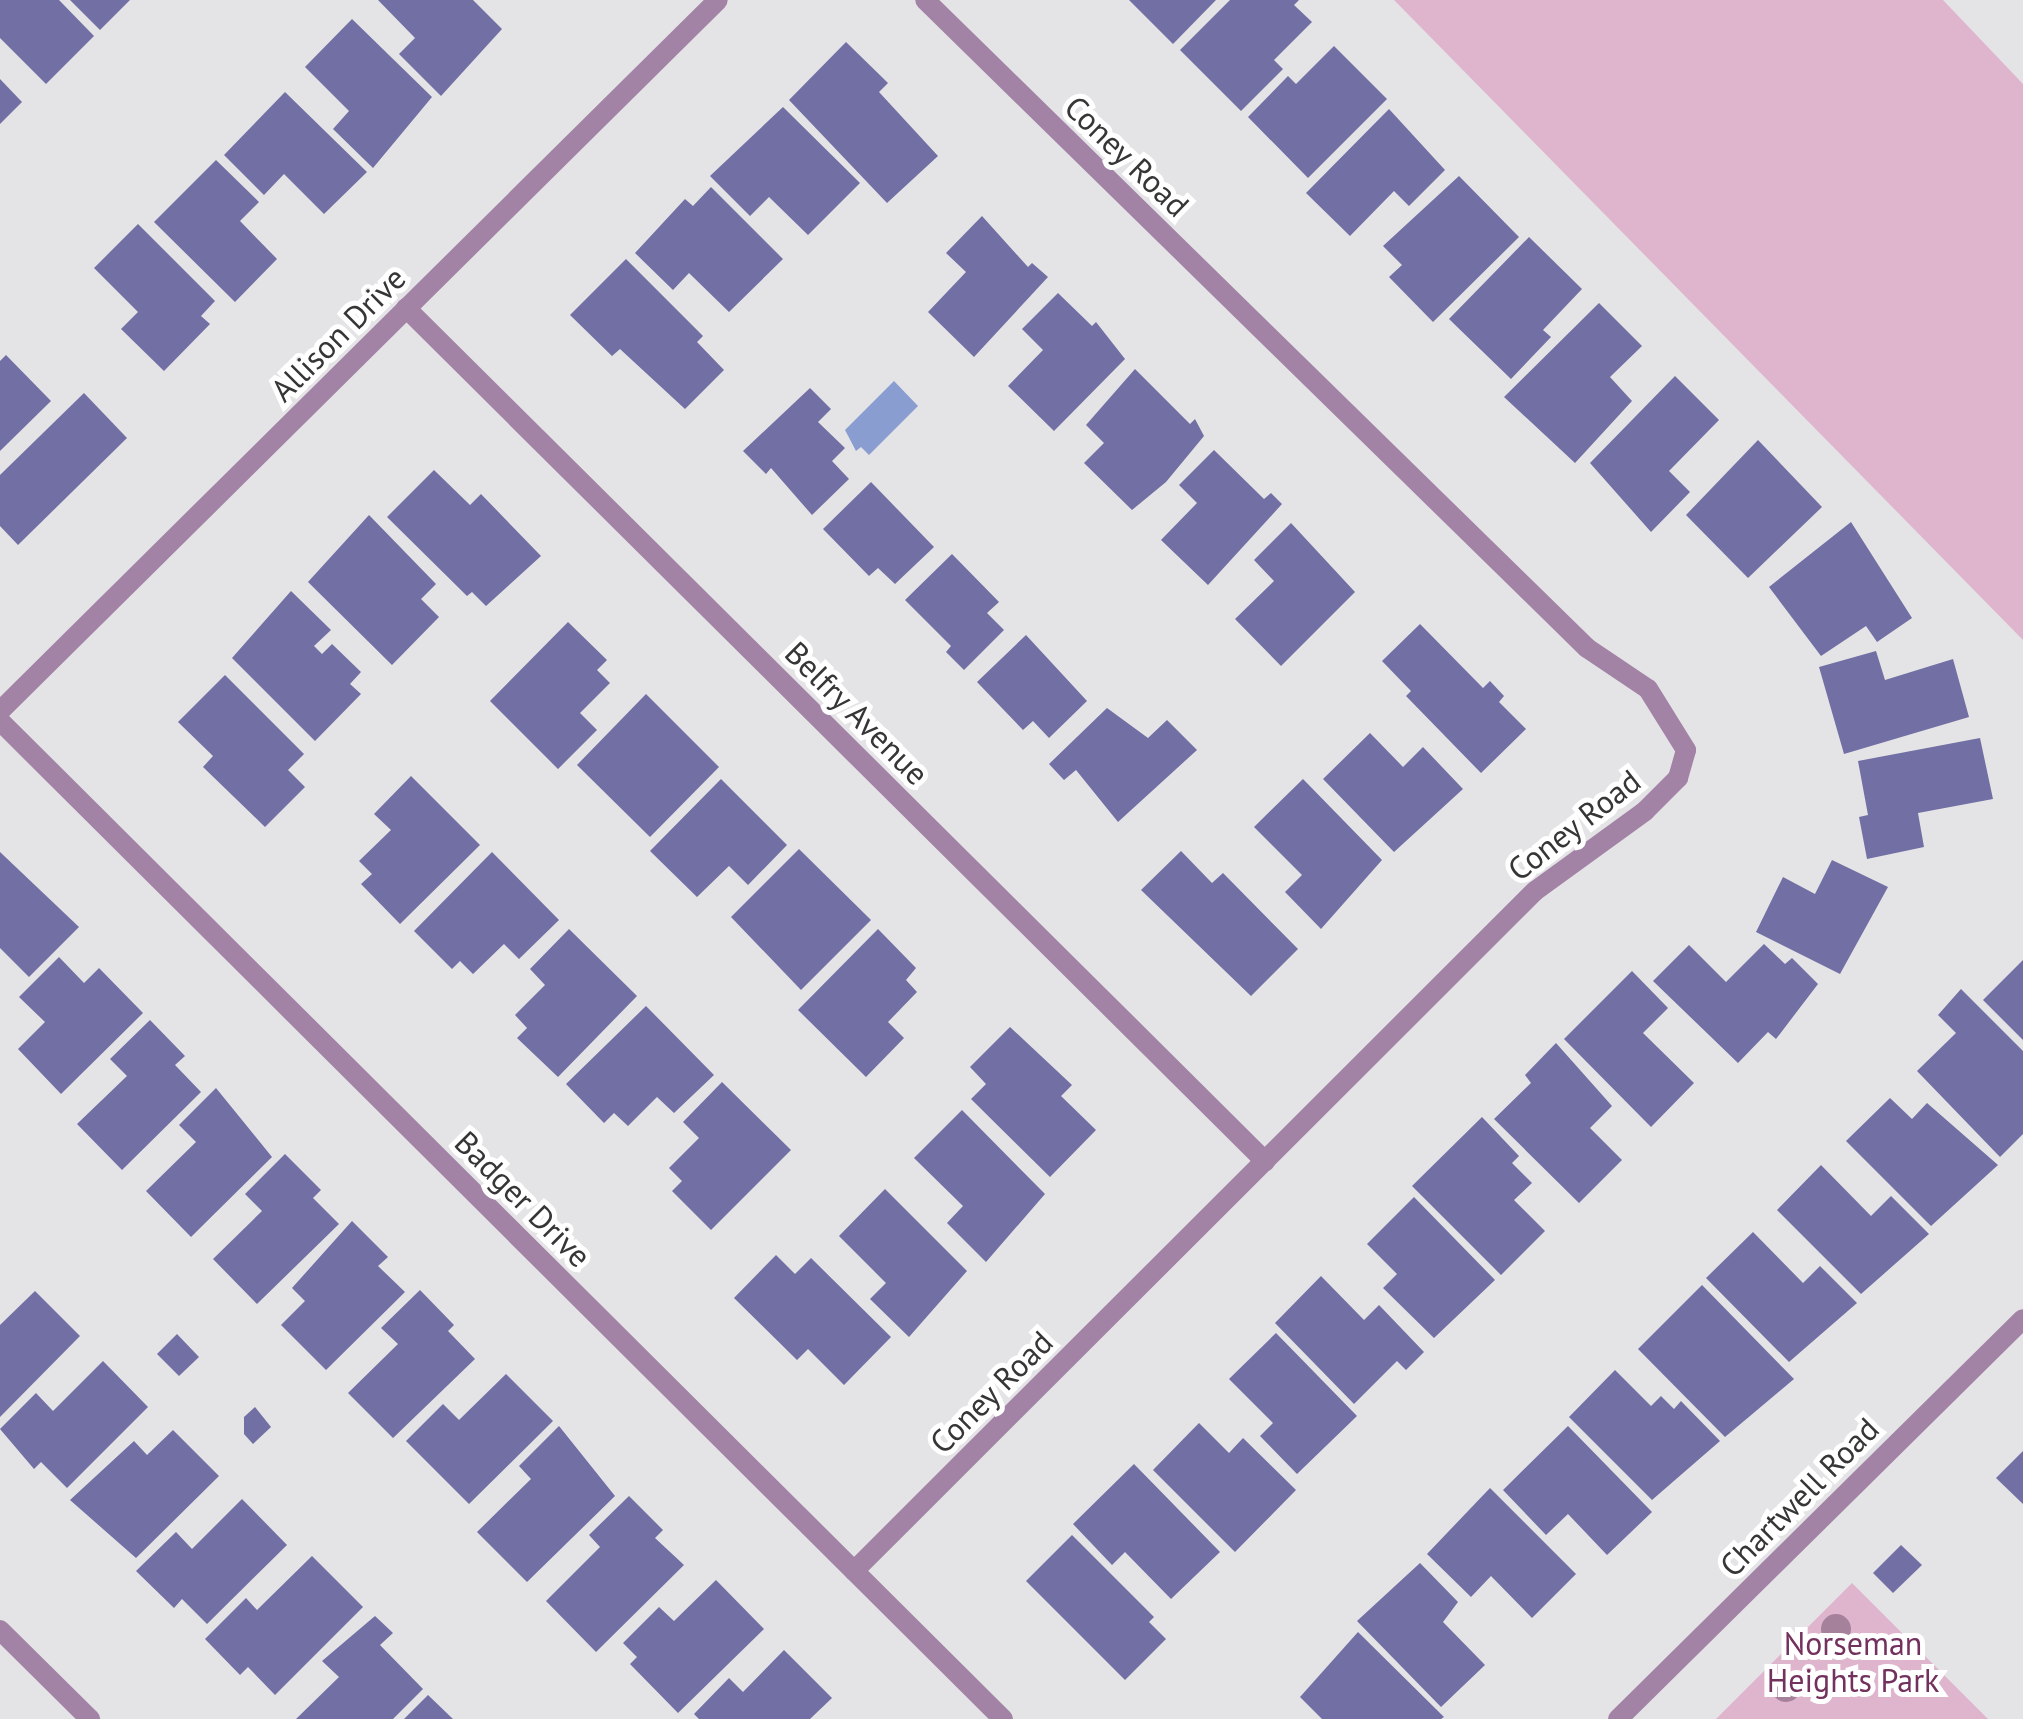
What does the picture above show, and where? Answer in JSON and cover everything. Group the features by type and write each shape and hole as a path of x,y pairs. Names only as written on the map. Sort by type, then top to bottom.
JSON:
{"street":[{"name":"Allison Drive","path":"0,711 718,0"},
{"name":"Coney Road","path":"854,1571 1534,891 1645,810 1678,778 1686,750 1648,689 1587,648 925,0"},
{"name":"Belfry Avenue","path":"406,308 1265,1161"},
{"name":"Badger Drive","path":"0,721 1004,1719"},
{"name":"Chartwell Road","path":"1618,1719 2023,1318"},
{"path":"0,1630 90,1719"}],"green space":[{"path":"1394,0 1943,0 2023,84 2023,640"},
{"name":"Norseman Heights Park","path":"1852,1583 1988,1719 1716,1719"}],"water":[{"path":"894,381 918,406 869,455 861,447 856,451 845,430"}],"building":[{"path":"0,0 59,0 94,36 46,84 0,38"},
{"path":"70,0 130,0 100,30"},
{"path":"378,0 473,0 502,29 441,96 399,54 415,38"},
{"path":"1129,0 1216,0 1173,44"},
{"path":"1230,0 1299,0 1294,5 1312,22 1274,60 1283,69 1241,111 1180,50"},
{"path":"352,19 432,97 373,168 333,129 349,111 305,67"},
{"path":"846,42 888,83 879,92 938,156 887,203 789,100"},
{"path":"1334,46 1387,99 1308,178 1248,117 1288,76 1296,84"},
{"path":"0,79 22,102 0,124"},
{"path":"285,92 367,172 324,214 284,174 264,195 224,155"},
{"path":"783,107 860,183 808,235 769,197 750,216 710,176"},
{"path":"1389,109 1445,170 1409,206 1394,191 1350,236 1306,193"},
{"path":"216,160 259,202 240,221 277,259 235,302 154,222"},
{"path":"1459,176 1519,237 1433,322 1389,277 1402,265 1383,246"},
{"path":"711,187 783,259 729,312 689,273 673,290 635,253 685,199 693,206"},
{"path":"982,216 1028,267 1032,263 1048,277 974,357 928,312 966,272 946,253"},
{"path":"138,224 215,301 201,316 210,324 164,371 121,329 138,312 94,268"},
{"path":"1529,237 1582,289 1543,330 1551,337 1511,379 1449,319"},
{"path":"626,259 703,336 697,342 724,370 685,409 620,349 612,356 570,315"},
{"path":"1058,293 1092,326 1096,322 1125,359 1054,431 1008,386 1043,350 1022,329"},
{"path":"1599,303 1642,346 1610,377 1632,401 1575,463 1504,397"},
{"path":"6,355 51,401 0,451 0,361"},
{"path":"1135,369 1190,424 1195,419 1204,436 1166,482 1132,510 1084,463 1104,443 1086,425"},
{"path":"1675,376 1719,420 1669,471 1690,492 1651,532 1590,463"},
{"path":"810,388 831,409 818,422 845,448 832,461 849,479 812,515 771,468 766,474 743,451"},
{"path":"84,393 127,438 18,545 0,526 0,475"},
{"path":"1758,440 1822,507 1748,578 1686,515"},
{"path":"1214,450 1264,499 1271,493 1282,504 1208,585 1161,540 1197,503 1179,485"},
{"path":"434,470 470,505 481,494 541,556 486,606 472,592 467,596 387,517"},
{"path":"871,482 934,547 895,584 878,568 869,576 823,529"},
{"path":"369,515 436,584 421,599 439,617 392,665 308,582"},
{"path":"1851,522 1912,618 1877,642 1866,626 1821,656 1769,587"},
{"path":"1291,523 1355,592 1281,666 1235,619 1274,581 1254,560"},
{"path":"952,554 999,602 987,613 1004,630 964,670 946,652 951,646 905,600"},
{"path":"291,591 331,630 314,646 322,654 332,644 361,672 350,684 361,694 315,741 232,658"},
{"path":"568,622 607,660 597,670 610,683 580,713 597,730 558,769 490,701"},
{"path":"1420,624 1483,688 1490,681 1504,696 1499,702 1526,729 1481,773 1406,696 1411,691 1382,661"},
{"path":"1026,635 1087,701 1049,738 1033,721 1023,730 977,682"},
{"path":"1876,651 1885,680 1953,659 1969,717 1844,754 1819,667"},
{"path":"225,675 304,754 288,770 305,787 265,827 203,767 213,756 178,722"},
{"path":"646,694 719,767 650,837 577,765"},
{"path":"1107,708 1148,738 1167,720 1197,750 1118,822 1076,770 1064,780 1049,764"},
{"path":"1370,733 1403,767 1423,747 1463,789 1394,852 1323,779"},
{"path":"1980,738 1993,799 1918,813 1924,847 1867,859 1859,817 1868,815 1858,761"},
{"path":"411,776 480,845 400,924 361,884 372,874 359,861 391,830 374,814"},
{"path":"721,779 787,845 748,885 729,866 697,897 650,851"},
{"path":"1303,779 1382,860 1321,929 1285,892 1302,875 1254,827"},
{"path":"799,849 871,920 801,990 731,917"},
{"path":"1181,851 1212,883 1223,873 1298,949 1251,996 1141,890"},
{"path":"0,852 79,927 29,977 0,948"},
{"path":"492,852 559,920 519,959 504,944 473,974 460,961 452,969 414,931"},
{"path":"1832,860 1888,887 1840,974 1756,932 1783,877 1815,894"},
{"path":"569,929 637,996 558,1077 517,1038 527,1028 515,1015 545,985 530,969"},
{"path":"878,929 916,968 906,980 917,992 888,1022 904,1038 866,1077 798,1010"},
{"path":"1764,944 1785,964 1792,958 1818,984 1776,1039 1768,1032 1738,1063 1653,981 1689,945 1726,982"},
{"path":"59,957 84,983 99,968 143,1013 61,1094 18,1049 45,1022 19,997"},
{"path":"2023,960 2023,1040 1983,1000"},
{"path":"1632,971 1668,1008 1643,1033 1694,1083 1651,1127 1564,1039"},
{"path":"1961,989 2023,1051 2023,1134 2000,1157 1917,1071 1956,1033 1938,1015"},
{"path":"646,1006 714,1075 674,1113 657,1097 628,1126 614,1113 604,1123 566,1084"},
{"path":"150,1020 185,1056 175,1065 201,1092 122,1170 77,1124 127,1076 110,1059"},
{"path":"1010,1027 1072,1085 1061,1096 1096,1130 1050,1177 971,1099 986,1084 970,1067"},
{"path":"1556,1043 1612,1106 1590,1128 1622,1160 1579,1203 1494,1119 1531,1083 1525,1075"},
{"path":"722,1082 791,1150 711,1230 672,1191 682,1181 669,1168 699,1138 683,1122"},
{"path":"216,1088 272,1157 191,1237 146,1191 196,1142 179,1125"},
{"path":"1890,1098 1912,1119 1927,1103 1998,1165 1931,1226 1846,1141"},
{"path":"962,1110 1045,1194 986,1262 947,1223 963,1206 914,1158"},
{"path":"1482,1117 1519,1156 1512,1163 1532,1183 1514,1200 1545,1231 1501,1275 1412,1186"},
{"path":"285,1154 321,1190 313,1198 339,1224 257,1304 213,1259 262,1211 245,1194"},
{"path":"1821,1165 1871,1216 1891,1196 1929,1234 1861,1294 1777,1210"},
{"path":"885,1189 967,1271 909,1337 870,1299 886,1283 839,1236"},
{"path":"1414,1197 1495,1280 1434,1338 1383,1288 1397,1274 1367,1244"},
{"path":"352,1221 388,1257 378,1266 405,1292 326,1370 281,1325 305,1301 292,1288"},
{"path":"1753,1232 1803,1283 1820,1266 1857,1303 1789,1362 1706,1278"},
{"path":"776,1255 795,1274 811,1258 891,1337 844,1385 808,1349 797,1360 734,1298"},
{"path":"1321,1276 1364,1320 1379,1305 1424,1352 1406,1370 1397,1361 1354,1404 1275,1323"},
{"path":"1702,1285 1794,1379 1725,1437 1638,1349"},
{"path":"420,1290 454,1325 448,1331 475,1359 393,1438 348,1393 398,1344 381,1328"},
{"path":"35,1291 80,1336 0,1417 0,1325"},
{"path":"1276,1333 1357,1416 1297,1474 1260,1436 1273,1423 1229,1379"},
{"path":"177,1334 199,1357 179,1376 157,1354"},
{"path":"103,1361 148,1407 67,1488 41,1462 34,1469 0,1429 36,1393 53,1411"},
{"path":"1615,1370 1651,1406 1661,1396 1674,1409 1681,1401 1720,1441 1652,1500 1569,1417"},
{"path":"506,1374 553,1421 469,1504 406,1441 443,1404 459,1420"},
{"path":"255,1407 271,1427 253,1444 244,1434 244,1417"},
{"path":"1199,1423 1229,1453 1243,1438 1296,1490 1235,1552 1153,1470"},
{"path":"559,1426 615,1496 527,1582 477,1532 531,1479 519,1466"},
{"path":"1568,1426 1652,1512 1607,1555 1568,1514 1546,1535 1503,1490"},
{"path":"173,1430 219,1476 136,1558 70,1500 134,1441 147,1455"},
{"path":"2023,1451 2023,1504 1996,1478"},
{"path":"1134,1464 1220,1552 1171,1599 1125,1552 1112,1565 1073,1524"},
{"path":"1490,1488 1576,1574 1532,1618 1491,1576 1471,1597 1427,1554"},
{"path":"629,1496 663,1530 655,1538 684,1565 596,1652 546,1601 600,1547 589,1535"},
{"path":"242,1499 287,1545 207,1624 182,1599 174,1608 136,1571 176,1532 192,1549"},
{"path":"1072,1535 1154,1617 1149,1622 1166,1639 1125,1680 1026,1581"},
{"path":"1901,1545 1922,1565 1893,1593 1873,1573"},
{"path":"312,1556 363,1607 275,1695 248,1667 240,1675 205,1639 246,1598 257,1610"},
{"path":"1420,1563 1458,1602 1443,1622 1485,1665 1441,1707 1357,1621"},
{"path":"716,1580 764,1629 678,1713 630,1664 637,1657 623,1643 659,1607 674,1621"},
{"path":"375,1616 393,1633 380,1645 423,1689 393,1719 296,1719 339,1677 322,1661"},
{"path":"1358,1632 1444,1717 1322,1719 1300,1697"},
{"path":"784,1650 832,1698 810,1719 699,1719 694,1714 729,1678 743,1692"},
{"path":"428,1695 453,1719 404,1719"}]}
